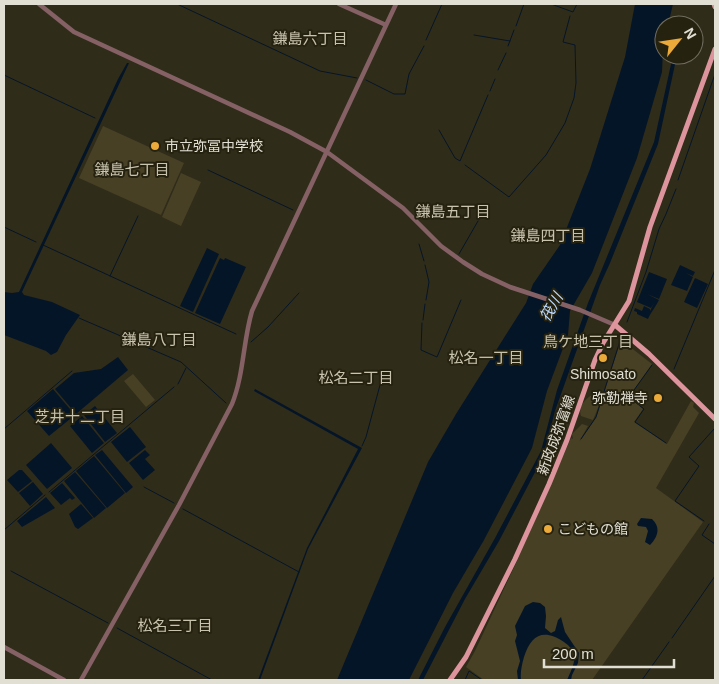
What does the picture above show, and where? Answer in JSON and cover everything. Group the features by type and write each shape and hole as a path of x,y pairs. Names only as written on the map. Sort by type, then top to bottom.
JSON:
{"main road":[{"name":"新政成弥富線","path":"450,680 472,644 542,501 567,440 595,360 629,300 650,227 715,50"},
{"path":"614,325 649,354 715,419"}],"street":[{"path":"40,4 74,32 290,132 327,152 403,208 441,246 462,262 496,281 582,310 614,325"},
{"path":"339,4 386,26"},
{"path":"81,680 179,505 232,404 238,390 252,311 396,4"},
{"path":"4,647 64,680"}],"shaded area":[{"path":"103,126 184,163 161,215 79,178"},
{"path":"181,173 201,182 181,226 162,217"},
{"path":"621,340 652,364 629,397 643,409 634,422 667,444 691,401 694,403 693,407 699,413 656,488 703,522 592,680 484,680 466,667 517,561 571,438 573,439 572,434 582,424 588,426 579,442 596,418"},
{"path":"133,374 155,400 146,407 124,381"},
{"path":"592,395 602,398 593,420 581,416 580,413 582,404"}],"water":[{"name":"筏川","path":"635,4 673,4 670,15 654,15 654,65 662,65 662,72 637,158 592,273 570,311 568,335 547,391 532,448 484,540 453,593 409,680 337,680 428,462 526,303 533,284 560,245 590,169 625,57"},
{"path":"127,63 129,63 22,292 24,295 52,302 80,315 57,352 51,355 46,351 4,335 4,292 19,292"},
{"path":"671,65 675,65 658,144 600,285 555,411 543,457 423,680 418,680 541,451 557,390 588,303 654,142"},
{"path":"207,248 219,254 193,312 180,306"},
{"path":"220,258 224,260 225,258 246,267 220,324 195,313"},
{"path":"680,265 695,272 693,276 686,273 693,277 687,291 671,285"},
{"path":"649,272 667,279 659,299 647,294 659,300 648,319 634,311 635,308 642,311 644,306 650,309 650,311 654,303 651,308 637,302"},
{"path":"695,278 708,284 697,308 684,302"},
{"path":"118,357 128,370 76,414 55,389 74,373 101,369"},
{"path":"53,389 75,415 49,436 27,411"},
{"path":"255,389 362,448 308,549 260,680 258,680 307,548 358,449 254,391"},
{"path":"95,406 117,433 105,442 84,415"},
{"path":"82,416 104,443 92,453 70,426"},
{"path":"130,427 146,447 127,462 111,442"},
{"path":"51,443 72,468 47,489 26,465"},
{"path":"102,450 133,487 126,493 95,455"},
{"path":"145,450 150,455 145,459 155,470 143,480 129,463"},
{"path":"94,456 125,493 107,508 76,471"},
{"path":"19,470 22,470 32,481 18,492 7,480"},
{"path":"75,472 106,508 94,518 64,481"},
{"path":"33,482 43,494 30,506 19,493"},
{"path":"62,483 75,498 72,500 70,498 61,505 50,493"},
{"path":"46,497 55,508 22,527 17,521"},
{"path":"81,504 93,518 78,529 75,527 69,514"},
{"path":"641,518 652,519 657,525 657,535 650,545 645,542 648,531 646,527 638,526 637,524"},
{"path":"533,602 540,603 545,607 545,628 551,633 555,631 558,620 561,617 565,632 579,653 578,663 571,680 567,680 574,660 572,650 557,638 544,635 539,636 530,643 523,660 521,680 518,680 517,671 520,661 515,641 517,635 515,626 525,606"}],"waterway":[{"path":"177,4 320,71 357,78"},
{"path":"426,40 442,4"},
{"path":"516,26 524,4"},
{"path":"551,4 573,12 577,4"},
{"path":"465,165 509,197 546,155 565,123 574,98 576,83 575,45 563,42 570,16"},
{"path":"508,46 514,30"},
{"path":"474,35 510,41"},
{"path":"366,80 394,94 405,94 409,74 424,46"},
{"path":"498,70 506,53"},
{"path":"678,180 715,74"},
{"path":"4,75 95,118"},
{"path":"490,91 495,79"},
{"path":"439,130 455,158 460,161 488,95"},
{"path":"208,170 293,210"},
{"path":"627,322 646,272 659,229 676,189"},
{"path":"110,276 138,216"},
{"path":"459,254 478,221"},
{"path":"4,227 36,242"},
{"path":"419,244 424,261"},
{"path":"43,245 236,334"},
{"path":"425,265 429,282 426,300"},
{"path":"674,369 715,270"},
{"path":"251,342 268,327 299,293"},
{"path":"422,323 421,350 437,357 461,300"},
{"path":"423,320 425,304"},
{"path":"79,318 181,362 226,403"},
{"path":"581,439 596,417 620,341"},
{"path":"652,365 629,397 644,409 635,422 666,443"},
{"path":"178,384 186,368"},
{"path":"4,429 72,371"},
{"path":"362,446 380,385"},
{"path":"49,492 174,387"},
{"path":"704,521 675,501 699,466 689,457 714,429"},
{"path":"144,487 174,503"},
{"path":"4,530 45,495"},
{"path":"183,509 299,572"},
{"path":"709,524 702,535 715,544"},
{"path":"11,571 108,623"},
{"path":"672,638 715,576"},
{"path":"117,628 212,680"},
{"path":"642,680 669,642"},
{"path":"465,680 469,671 482,680"}],"place":[{"name":"市立弥冨中学校","path":"155,146"},
{"name":"Shimosato","path":"603,358"},
{"name":"弥勒禅寺","path":"658,398"},
{"name":"こどもの館","path":"548,529"}],"district":[{"name":"鎌島六丁目","path":"310,38"},
{"name":"鎌島七丁目","path":"132,169"},
{"name":"鎌島五丁目","path":"453,211"},
{"name":"鎌島四丁目","path":"548,235"},
{"name":"鎌島八丁目","path":"159,339"},
{"name":"鳥ケ地三丁目","path":"588,341"},
{"name":"松名一丁目","path":"486,357"},
{"name":"松名二丁目","path":"356,377"},
{"name":"芝井十二丁目","path":"80,416"},
{"name":"松名三丁目","path":"175,625"}]}
